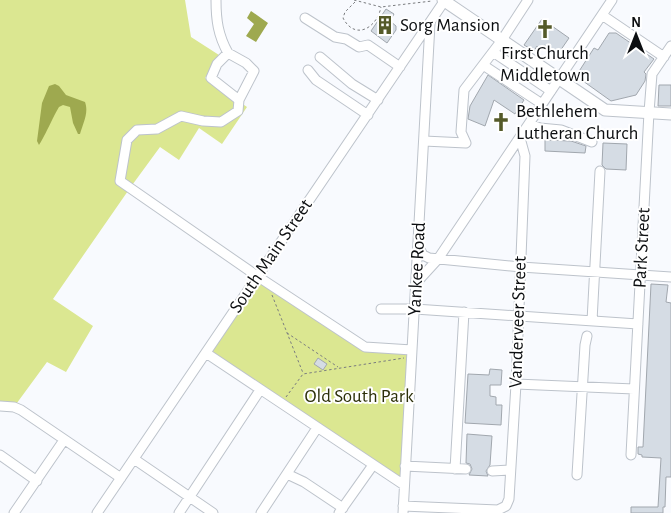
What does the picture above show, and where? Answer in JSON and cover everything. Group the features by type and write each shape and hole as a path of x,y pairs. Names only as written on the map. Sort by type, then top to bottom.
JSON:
{"main road":[{"path":"441,0 560,78 605,110 671,114"}],"street":[{"path":"216,0 216,22 221,40 228,52 246,63 254,71 239,100 238,110 221,122 203,121 182,116 157,129 137,130 127,140 120,181 257,276 365,346 412,350"},
{"name":"South Main Street","path":"97,513 430,24 441,0"},
{"path":"424,141 466,143 461,132 464,90 502,40 528,0"},
{"path":"417,282 438,259 612,0"},
{"path":"602,15 668,52"},
{"path":"305,18 335,37 346,39 359,47 368,45 400,67"},
{"name":"Yankee Road","path":"403,509 430,24"},
{"path":"228,52 217,64 211,78 239,100"},
{"path":"493,52 551,91"},
{"name":"Park Street","path":"631,455 652,74 668,52"},
{"path":"320,57 352,84 378,100"},
{"path":"483,64 542,104"},
{"path":"308,70 316,80 368,115"},
{"path":"529,124 540,128 561,130 592,142"},
{"name":"Vanderveer Street","path":"452,510 498,510 506,506 509,499 516,384 525,156 520,138"},
{"path":"592,321 600,171"},
{"path":"418,246 423,255 429,258 520,267 671,277"},
{"path":"381,308 519,315 638,324"},
{"path":"455,469 464,312"},
{"path":"577,475 587,336"},
{"path":"206,353 404,485"},
{"path":"516,384 634,389"},
{"path":"179,513 260,390"},
{"path":"0,406 14,407 21,410 121,478"},
{"path":"261,513 318,428"},
{"path":"14,513 64,440"},
{"path":"0,455 37,481"},
{"path":"134,459 213,513"},
{"path":"287,474 304,482 341,511 373,465"},
{"path":"405,466 466,469"},
{"path":"492,471 510,470"},
{"path":"403,509 452,510"}],"path":[{"path":"381,7 380,15 371,27 365,30 357,30 346,24 343,18 354,0 381,7 441,0"},
{"path":"271,293 303,374"},
{"path":"287,333 340,368"},
{"path":"281,404 303,374 405,358 412,350"}],"green space":[{"path":"0,0 185,0 191,37 219,55 205,78 247,107 222,144 199,128 179,160 160,147 53,299 93,326 66,372 47,362 14,407 0,406"},
{"name":"Old South Park","path":"257,276 365,346 412,350 404,485 206,353"}],"shaded area":[{"path":"251,11 268,23 256,42 246,36 254,24 247,18"},
{"path":"55,84 66,95 85,102 85,118 80,134 78,134 73,123 70,107 63,105 59,107 39,145 37,141 42,103 49,86"}],"building":[{"name":"Sorg Mansion","path":"386,9 394,14 390,21 396,26 396,30 387,43 371,31"},
{"name":"First Church Middletown","path":"542,19 569,38 558,54 544,45 541,50 537,46 534,51 524,45"},
{"path":"609,33 616,33 654,59 644,72 646,74 645,81 636,95 611,101 576,76 594,48 598,50"},
{"path":"488,75 524,100 515,114 494,100 485,126 468,119 470,106"},
{"path":"659,85 671,85 671,106 658,106"},
{"path":"545,140 571,141 586,146 585,153 545,151"},
{"path":"603,143 627,144 626,170 606,169 602,165"},
{"path":"651,284 668,285 666,302 671,303 671,477 666,477 663,513 631,513 631,507 658,507 661,458 642,457 642,455 638,454 638,447 643,447"},
{"path":"318,358 327,364 323,370 314,364"},
{"path":"490,369 502,370 501,385 490,385 490,396 496,397 496,405 502,405 501,425 465,423 468,374 489,375"},
{"path":"467,434 492,436 490,465 486,471 488,476 469,475 472,469 470,464 466,463"}],"place":[{"name":"Sorg Mansion","path":"385,25"},
{"name":"First Church Middletown","path":"545,29"},
{"name":"Bethlehem Lutheran Church","path":"501,122"}]}
